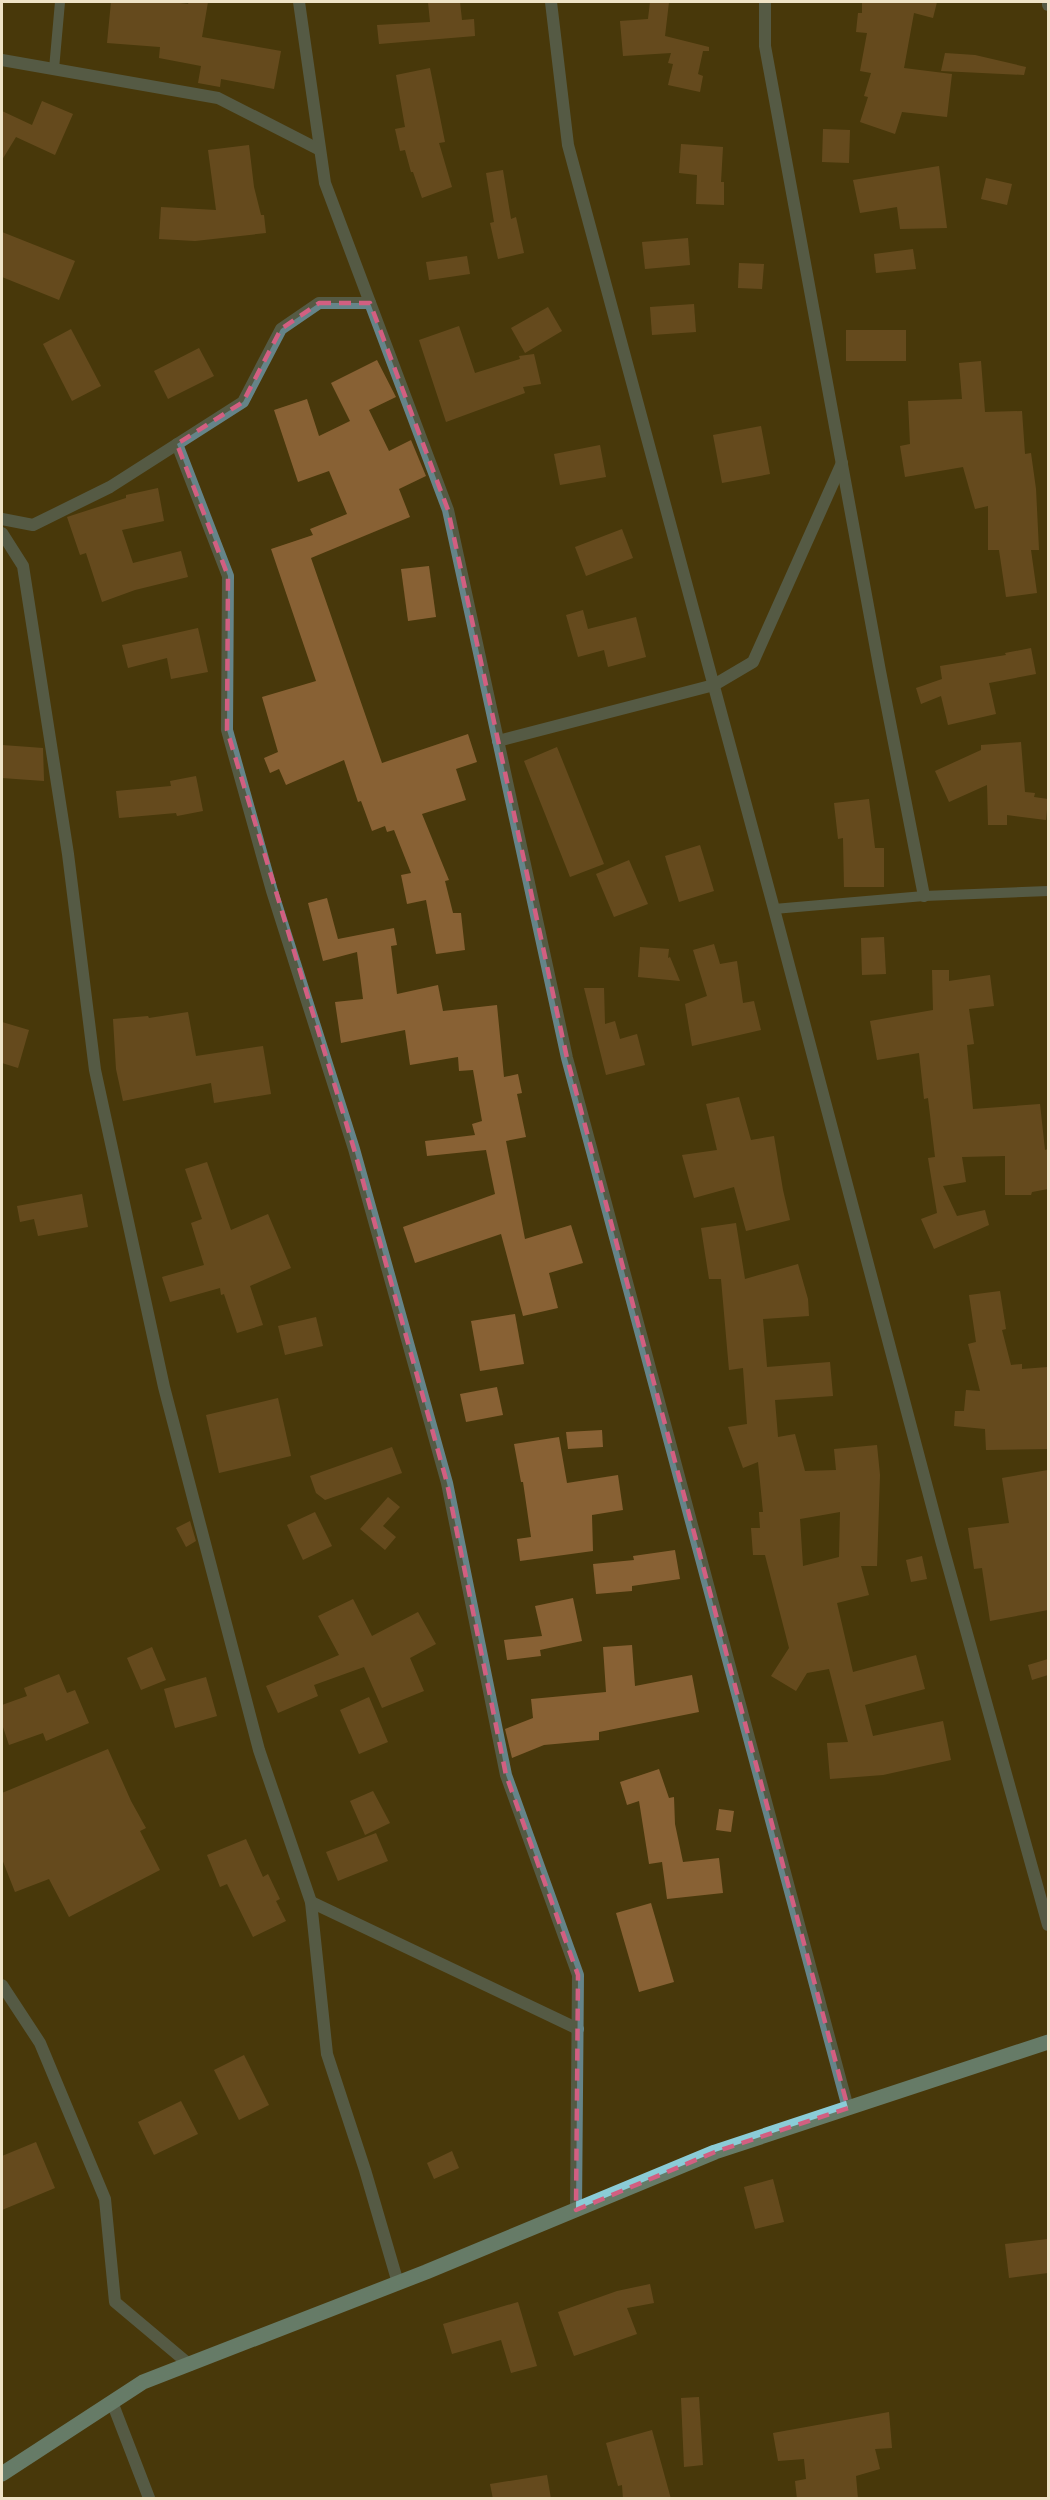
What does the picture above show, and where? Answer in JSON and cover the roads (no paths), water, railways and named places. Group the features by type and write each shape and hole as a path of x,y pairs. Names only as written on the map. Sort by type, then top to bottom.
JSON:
{"main road":[{"path":"2,2474 143,2382 398,2283 715,2152 1048,2042"}],"street":[{"path":"299,2 325,183 448,510 567,1058 848,2108"},
{"path":"551,2 568,145 939,1532 1048,1925"},
{"path":"765,2 765,46 924,896"},
{"path":"2,60 218,98 320,150"},
{"path":"2,519 33,525 110,487 243,402 281,329 319,303 370,303"},
{"path":"177,444 228,576 227,730 272,891 354,1149 447,1483 506,1775 578,1975 576,2210"},
{"path":"498,741 714,685 753,662 842,463"},
{"path":"2,533 23,566 68,854 95,1070 164,1387 259,1750 311,1902 327,2054 365,2170 398,2283"},
{"path":"311,1902 578,2029"},
{"path":"2,1985 40,2043 105,2199 115,2302 190,2364"},
{"path":"112,2402 149,2499"}],"lane":[{"path":"54,69 60,2"},
{"path":"774,909 924,896 1048,891"}]}
